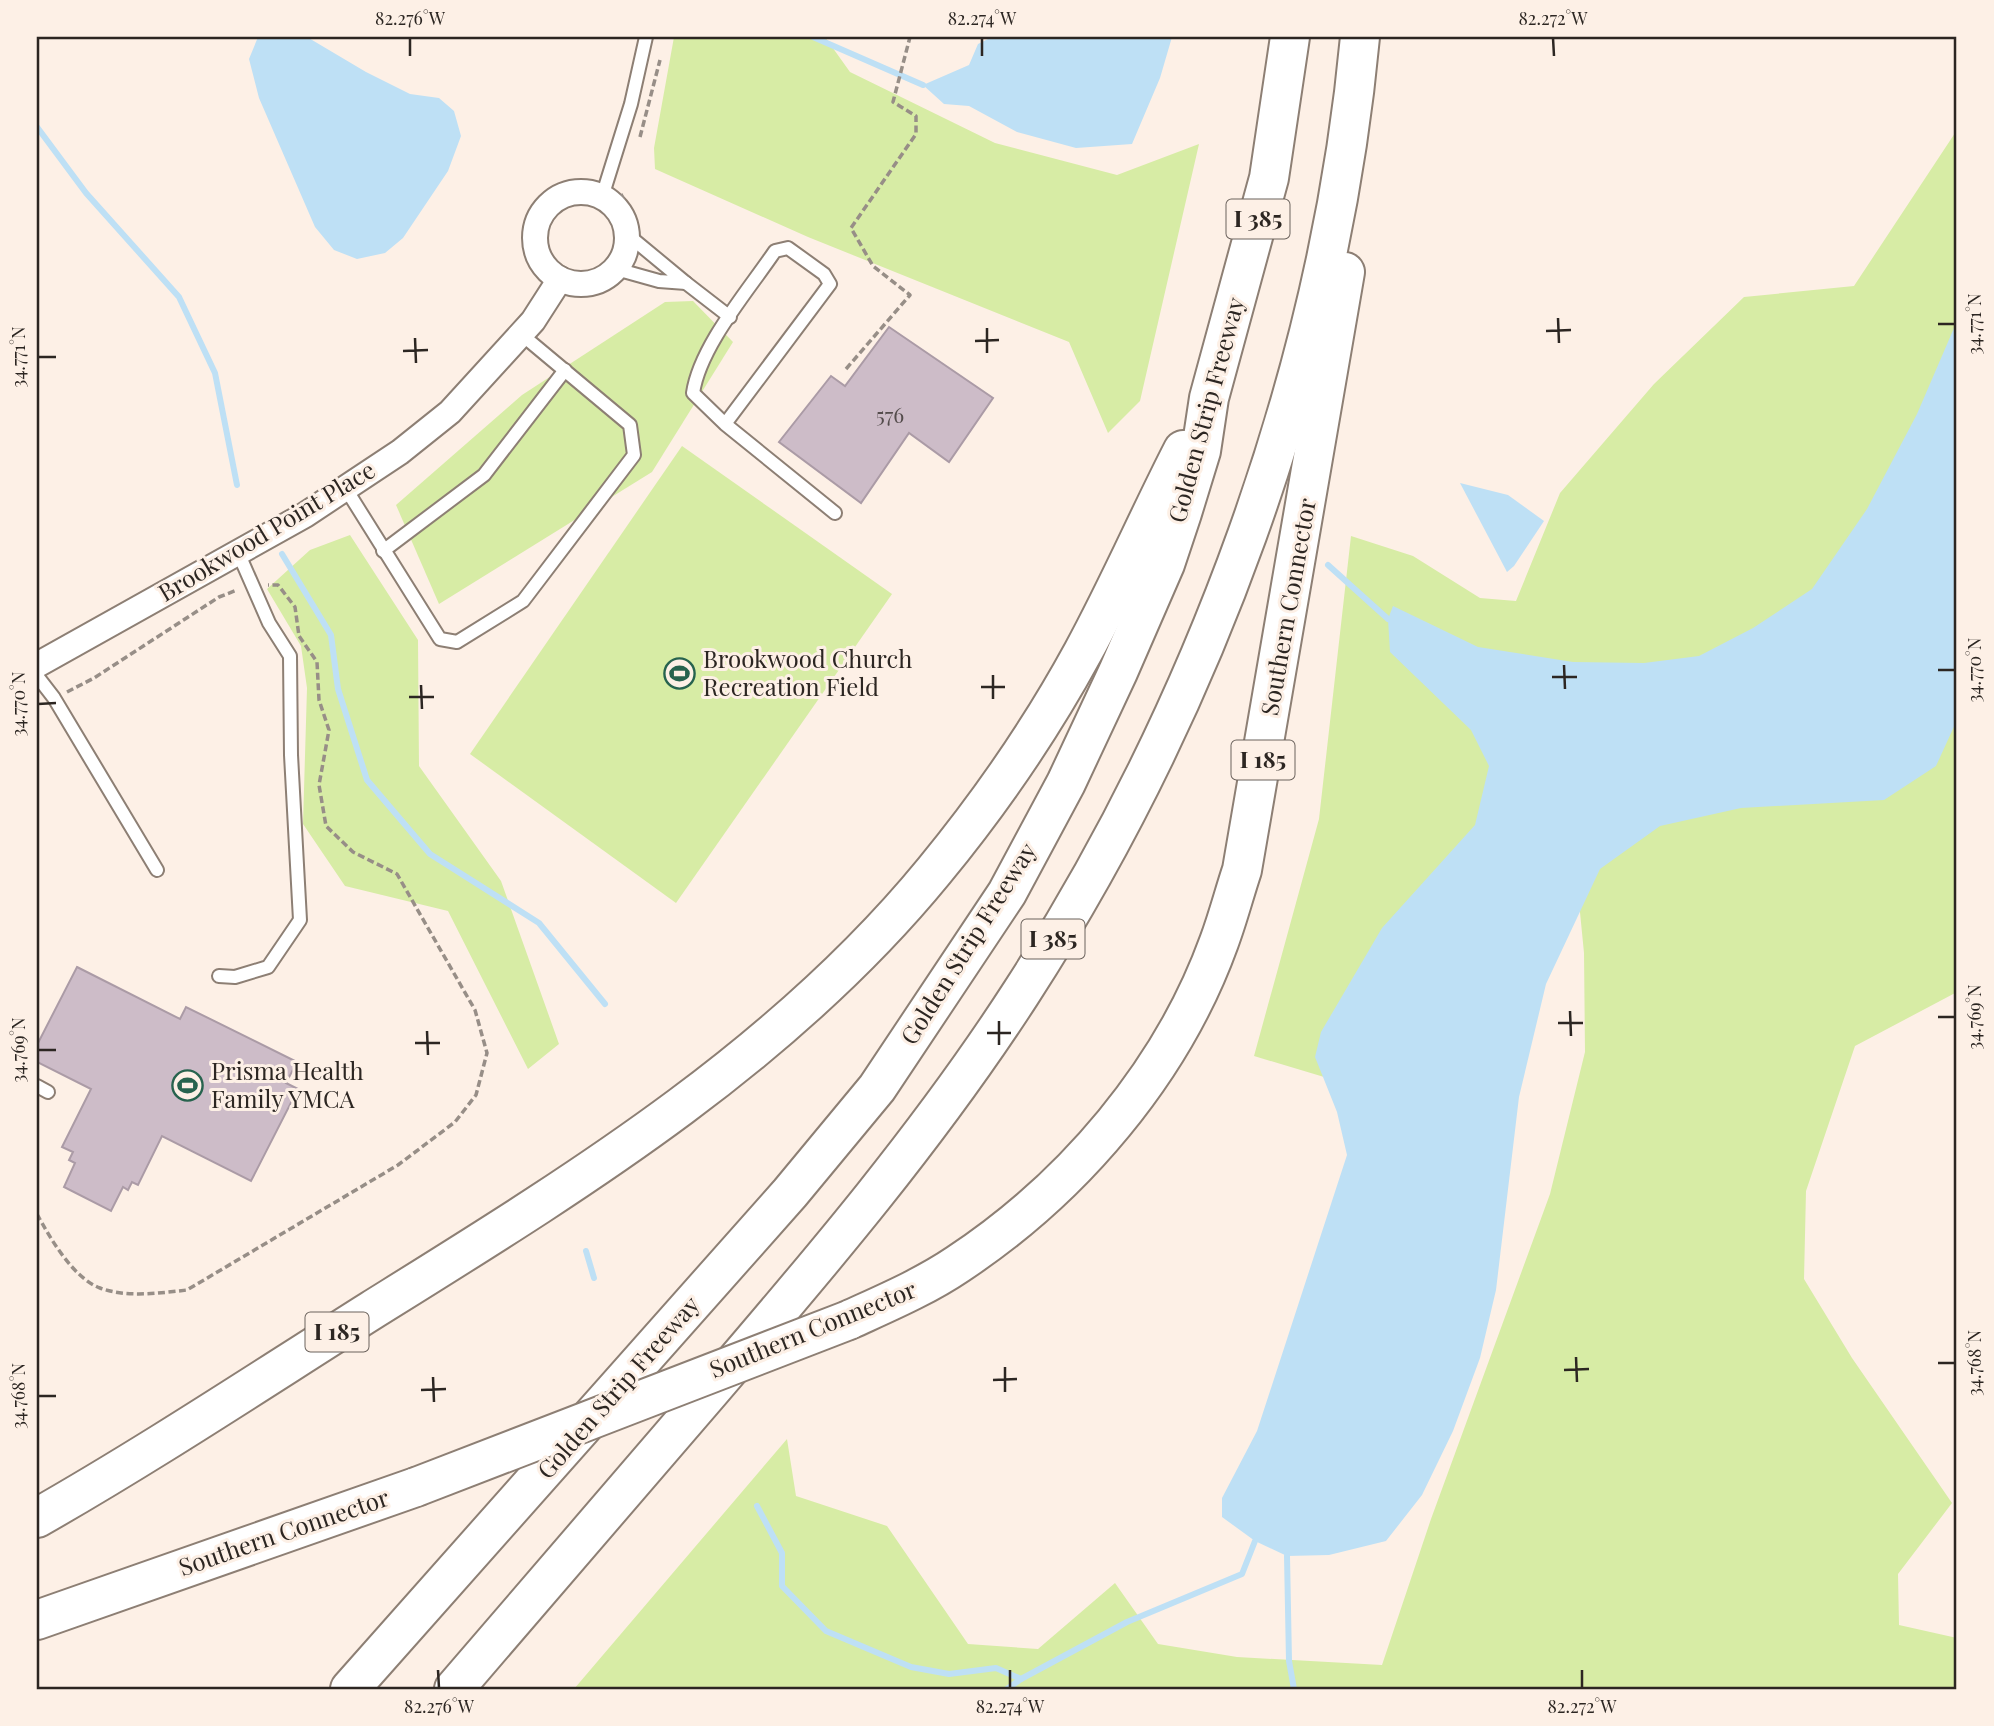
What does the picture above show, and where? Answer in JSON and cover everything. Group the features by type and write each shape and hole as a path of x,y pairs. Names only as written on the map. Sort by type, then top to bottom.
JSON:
{"highway":[{"name":"Golden Strip Freeway","path":"350,1689 790,1193 877,1088 1007,893 1066,783 1118,672 1165,564 1182,513 1202,451 1209,398 1269,178 1290,37"},
{"name":"I 385","path":"454,1689 875,1196 1022,992 1091,877 1147,769 1209,632 1261,495 1301,360 1323,267 1335,211 1360,37"},
{"name":"Southern Connector","path":"37,1620 416,1487 849,1320 958,1265 1031,1211 1058,1186 1121,1112 1156,1064 1189,1008 1219,943 1242,870 1352,228 1376,62 1375,37"},
{"name":"I 185","path":"37,1518 439,1269 651,1130 751,1054 846,968 934,872 1013,767 1084,651 1209,398"}],"street":[{"path":"571,193 612,194 615,206 632,232 616,269 599,281 579,284 560,279 547,269 539,256 535,240 537,225 544,211 556,200 571,193"},
{"name":"Brookwood Point Place","path":"37,665 346,489 450,412 521,334 560,279"}],"lane":[{"path":"612,194 646,37"},
{"path":"632,232 686,282 730,317"},
{"path":"725,424 830,284 824,274 788,248 775,251 730,317 696,374 693,393 725,424 835,513"},
{"path":"616,269 659,281 686,282"},
{"path":"346,489 440,639 457,642 523,601 634,455 630,425 521,334"},
{"path":"383,551 484,475 565,370"},
{"path":"219,976 234,977 268,967 300,920 291,769 290,656 270,623 237,550"},
{"path":"37,676 54,698 158,870"}],"path":[{"path":"846,369 910,295 873,266 850,228 916,134 916,116 893,102 910,37"},
{"path":"638,142 649,112 661,50"},
{"path":"612,194 632,232"}],"green space":[{"path":"674,37 825,37 850,72 995,143 1117,175 1199,144 1140,401 1108,433 1069,342 808,237 655,169 654,148"},
{"path":"1957,130 1957,992 1855,1046 1806,1191 1804,1279 1852,1358 1952,1503 1898,1574 1899,1625 1957,1638 1957,1689 574,1689 787,1439 796,1496 887,1526 968,1644 1038,1649 1115,1583 1158,1644 1237,1657 1382,1665 1431,1519 1550,1194 1585,1052 1584,953 1578,892 1364,1089 1254,1056 1319,819 1351,536 1413,556 1480,598 1516,601 1560,493 1654,384 1744,297 1854,286"},
{"path":"693,301 733,342 652,472 439,604 396,505 522,395 665,302"},
{"name":"Brookwood Church Recreation Field","path":"682,446 892,594 676,903 470,754"},
{"path":"350,535 418,640 419,766 501,881 559,1044 528,1069 448,911 345,886 303,824 307,688 301,646 267,589 310,550"}],"water":[{"path":"258,37 307,37 410,94 439,98 454,111 461,136 448,171 403,238 385,253 357,259 334,250 315,227 259,98 249,59"},
{"path":"992,37 1172,37 1160,78 1132,144 1076,148 1017,132 969,106 944,104 923,85 969,65 978,44"},
{"path":"1957,321 1957,720 1936,766 1884,800 1741,808 1660,826 1600,869 1546,984 1519,1097 1496,1290 1480,1358 1453,1431 1422,1495 1386,1541 1329,1555 1287,1556 1255,1541 1222,1517 1222,1498 1257,1431 1347,1155 1337,1112 1315,1057 1321,1032 1382,928 1475,825 1489,766 1471,730 1390,652 1388,619 1393,606 1478,647 1573,662 1644,663 1699,656 1753,628 1812,589 1867,509 1917,414"},
{"path":"1460,483 1508,495 1544,521 1514,566 1507,572"}],"building":[{"path":"889,327 993,398 949,462 909,433 861,503 779,442 831,376 845,386"},
{"name":"Prisma Health Family YMCA","path":"77,967 180,1019 186,1007 297,1062 286,1083 298,1089 251,1181 162,1136 138,1185 132,1182 128,1190 123,1187 111,1211 64,1187 75,1163 69,1160 73,1152 62,1147 91,1089 37,1062 37,1045"}],"waterway":[{"path":"813,37 923,85"},
{"path":"37,127 86,193 179,297 215,373 237,485"},
{"path":"282,554 331,635 338,689 367,780 430,854 539,923 605,1004"},
{"path":"1328,565 1388,619"},
{"path":"586,1251 594,1278"},
{"path":"757,1506 782,1553 782,1586 826,1631 911,1667 949,1674 996,1668 1021,1679"},
{"path":"1007,1689 1127,1622 1242,1574 1255,1541"},
{"path":"1287,1556 1289,1661 1294,1689"}],"place":[{"name":"Brookwood Church Recreation Field","path":"680,674"},
{"name":"Prisma Health Family YMCA","path":"188,1086"}]}
